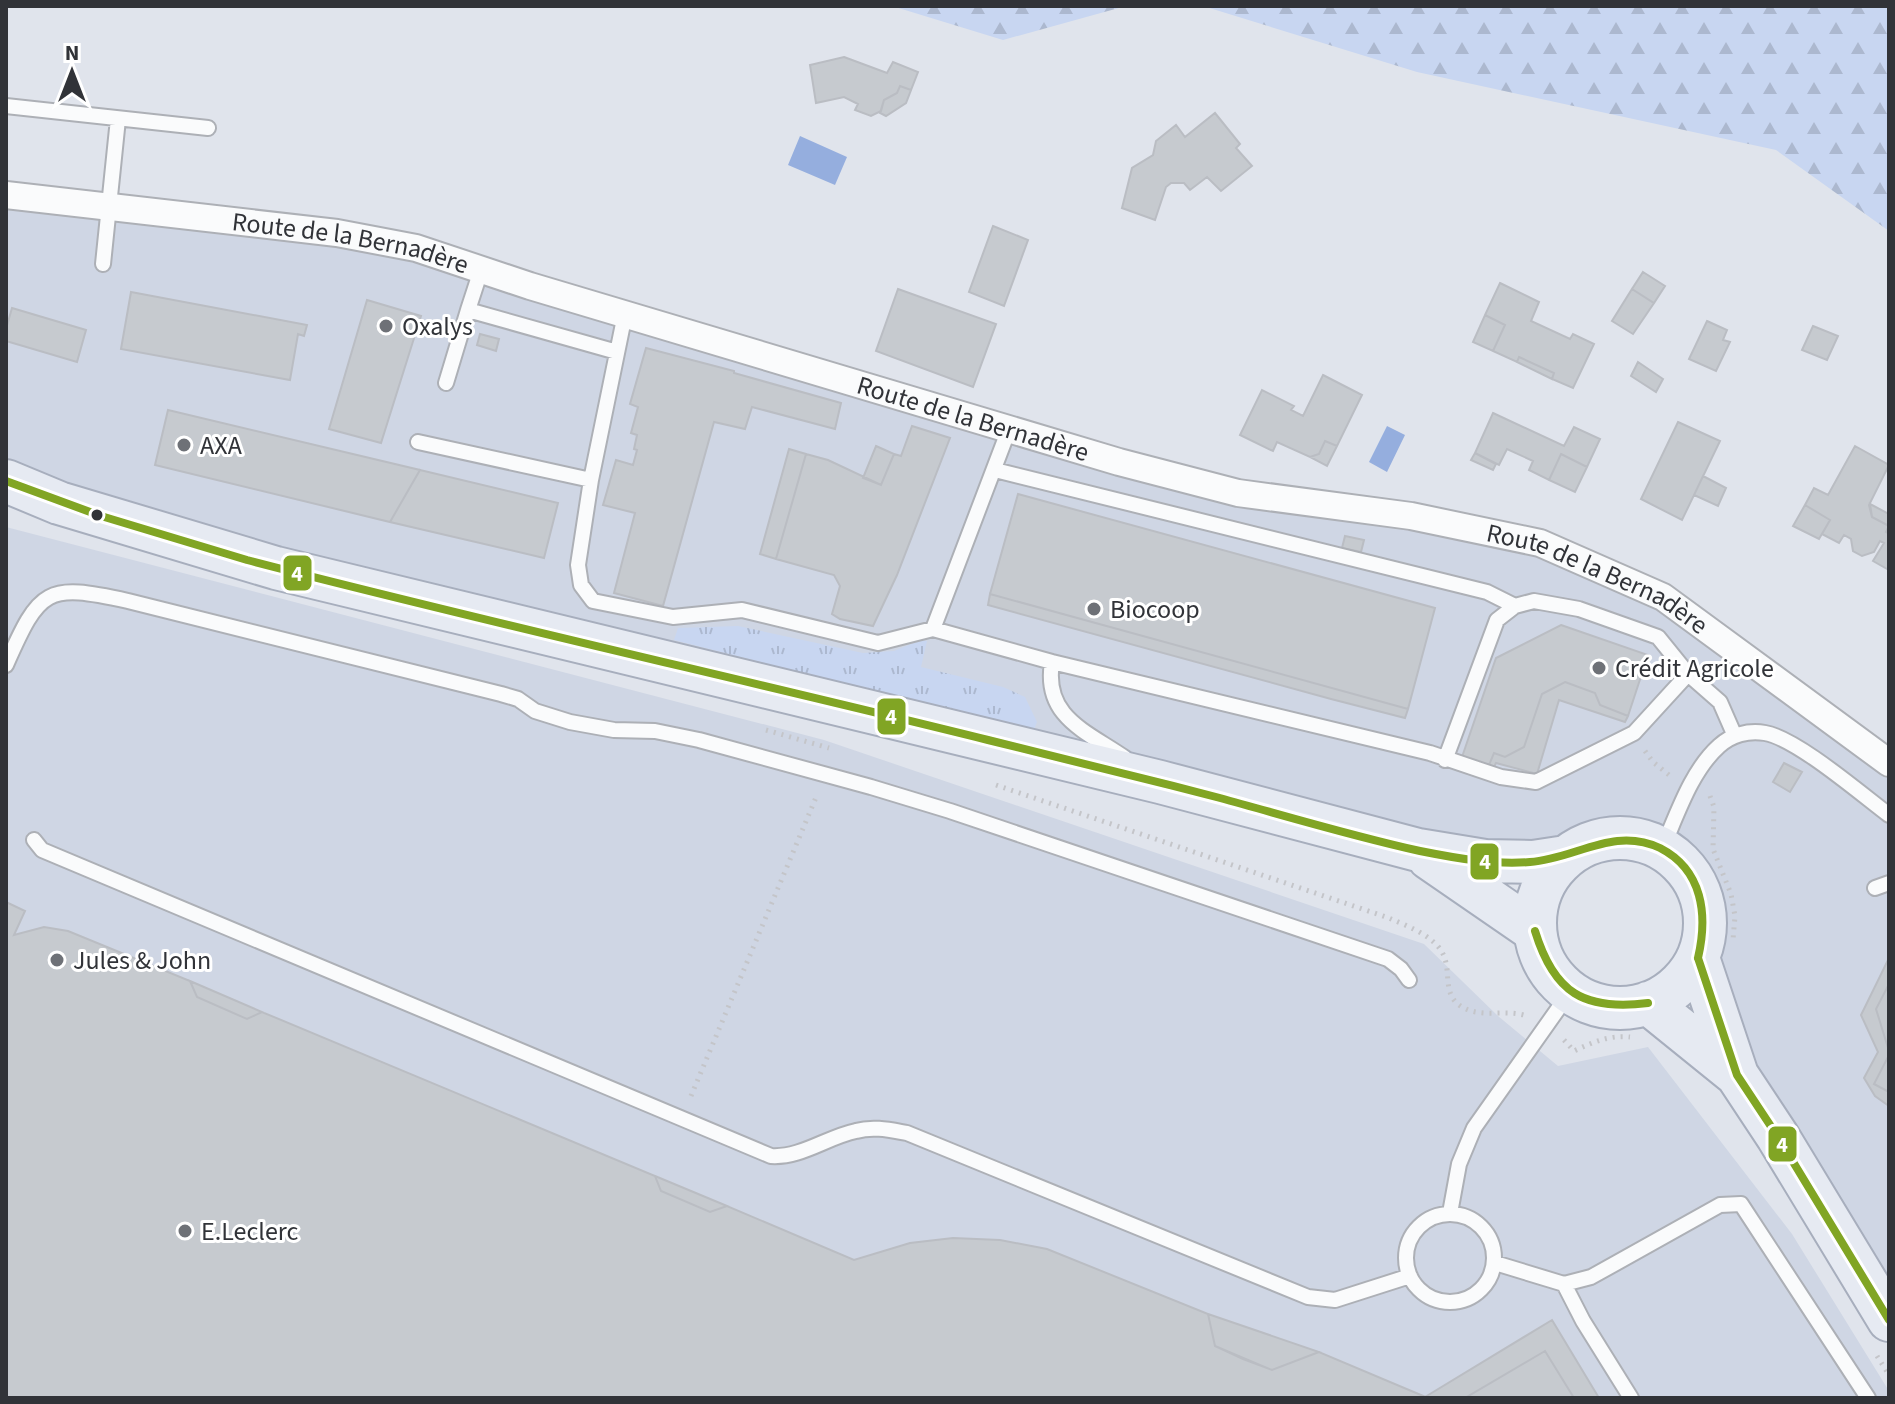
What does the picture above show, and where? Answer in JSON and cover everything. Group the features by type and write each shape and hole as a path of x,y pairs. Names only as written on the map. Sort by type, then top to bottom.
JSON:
{"main road":[{"path":"6,481 59,503 276,568 1160,782 1418,850 1485,861 1533,862 1566,857"},
{"path":"1715,953 1669,993 1648,1003 1622,1008 1594,1004 1570,992 1553,975 1541,954 1535,931 1537,903 1548,878 1566,857 1588,844 1613,838 1638,840 1662,849 1682,864 1696,884 1704,908 1705,933 1715,953 1737,1075"},
{"path":"1418,850 1535,931"},
{"path":"1648,1003 1737,1075 1889,1320"}],"street":[{"name":"Route de la Bernadère","path":"6,195 337,233 416,248 1119,462 1238,493 1411,516 1540,543 1663,597 1889,763"}],"lane":[{"path":"6,106 208,128"},
{"path":"103,264 118,119"},
{"path":"446,383 481,270"},
{"path":"468,310 617,352"},
{"path":"625,314 591,480 578,565 581,585 593,601 673,617 742,610 878,643 933,629 1052,662 1430,753 1501,777 1536,782 1634,733 1688,674"},
{"path":"933,629 1009,429"},
{"path":"418,442 591,480"},
{"path":"995,470 1487,592 1515,606"},
{"path":"6,665 27,617 46,599 63,591 86,592 501,694 518,699 535,711 570,722 614,730 655,731 950,811 1388,959 1409,980"},
{"path":"1445,760 1497,620 1515,606 1534,601 1579,609 1658,637 1688,674 1720,702 1734,734"},
{"path":"1052,662 1049,681 1053,699 1065,717 1160,782"},
{"path":"1662,849 1704,765 1717,747 1734,734 1766,733 1805,752 1889,815"},
{"path":"34,840 42,850 771,1156 784,1157 856,1131 877,1128 907,1133 1308,1297 1335,1300 1410,1276"},
{"path":"1450,1213 1459,1164 1474,1128 1570,992"},
{"path":"1495,1263 1564,1284 1591,1277 1720,1205 1741,1204 1868,1398"},
{"path":"1435,1215 1465,1215 1478,1222 1488,1234 1494,1248 1495,1263 1483,1288 1471,1297 1457,1302 1443,1302 1417,1288 1406,1261 1407,1247 1413,1234 1435,1215"},
{"path":"1564,1284 1631,1398"}],"path":[{"path":"682,1120 835,752 824,745 761,729"},
{"path":"1712,798 1713,849 1731,894 1735,916 1715,953"}],"shaded area":[{"path":"6,195 337,233 1119,462 1540,543 1663,597 1889,763 1889,1320 1698,958 1705,933 1704,908 1696,884 1682,864 1662,849 1638,840 1613,838 1588,844 1566,857 1533,862 6,481"},
{"path":"6,527 824,740 1424,944 1498,1016 1558,1066 1648,1047 1792,1234 1889,1391 1889,1398 6,1398"}],"green space":[{"path":"892,6 1126,6 1003,40"},
{"path":"1203,6 1889,6 1889,231 1776,150 1417,72"},
{"path":"738,626 863,653 894,651 921,640 927,641 921,667 1003,687 1025,697 1037,722 1033,732 674,640 678,628"}],"water":[{"path":"800,136 847,157 835,185 788,165"},
{"path":"1387,426 1405,435 1387,472 1369,462"}],"building":[{"path":"844,57 887,73 893,62 918,72 911,90 900,86 897,93 884,100 881,111 871,116 855,110 858,104 844,97 816,103 810,65"},
{"path":"900,86 911,90 906,103 886,116 880,113 884,100 897,93"},
{"path":"1215,113 1240,144 1236,148 1252,166 1221,191 1207,177 1190,190 1184,183 1171,183 1166,187 1155,220 1122,208 1132,168 1153,155 1156,141 1176,125 1185,137"},
{"path":"993,226 1028,240 1004,306 969,292"},
{"path":"1643,272 1665,286 1654,303 1632,289"},
{"path":"1500,283 1539,302 1531,321 1570,339 1573,334 1594,344 1573,388 1552,379 1554,373 1519,357 1517,362 1493,351 1505,325 1485,315"},
{"path":"898,289 996,324 973,387 876,351"},
{"path":"1632,289 1654,303 1633,334 1612,321"},
{"path":"131,292 307,325 304,336 298,334 290,380 121,349"},
{"path":"367,300 421,316 381,443 329,429"},
{"path":"12,308 86,330 77,362 6,341"},
{"path":"1485,315 1505,325 1493,351 1473,342"},
{"path":"1707,321 1727,330 1723,340 1730,342 1716,371 1689,359"},
{"path":"1813,326 1838,336 1827,360 1802,350"},
{"path":"480,334 499,339 496,351 477,345"},
{"path":"646,348 841,403 835,429 752,407 745,429 714,422 663,606 614,593 635,513 603,505 616,460 633,465 637,435 631,433 638,407 630,404"},
{"path":"1519,357 1554,373 1552,379 1517,362"},
{"path":"1638,362 1663,379 1656,392 1631,376"},
{"path":"1323,375 1362,395 1337,446 1325,441 1319,454 1310,457 1277,442 1273,451 1240,435 1262,390 1294,406 1291,410 1303,416"},
{"path":"168,410 420,470 390,522 155,465"},
{"path":"1493,413 1564,446 1574,427 1600,439 1587,467 1561,454 1549,480 1529,470 1533,461 1507,449 1499,465 1475,453"},
{"path":"1678,422 1720,441 1682,520 1641,499"},
{"path":"912,426 950,438 897,575 873,626 840,619 832,614 840,586 834,575 776,559 806,454 828,460 881,485 894,454 901,456"},
{"path":"1325,441 1337,446 1327,466 1310,457 1319,454"},
{"path":"876,446 894,454 881,485 863,478"},
{"path":"1855,446 1889,465 1869,505 1872,517 1889,526 1886,532 1889,534 1889,570 1873,561 1884,543 1880,541 1874,552 1862,556 1853,551 1851,539 1844,535 1839,543 1822,534 1830,520 1805,505 1814,488 1828,495"},
{"path":"789,449 806,454 776,559 760,554"},
{"path":"1475,453 1496,464 1493,470 1471,460"},
{"path":"1561,454 1587,467 1575,492 1549,480"},
{"path":"420,470 558,503 544,558 390,522"},
{"path":"1703,476 1726,488 1718,506 1694,495"},
{"path":"1018,494 1435,608 1408,709 990,594"},
{"path":"1870,504 1889,514 1889,526 1872,517"},
{"path":"1805,505 1830,520 1819,539 1793,526"},
{"path":"1345,536 1364,540 1361,552 1342,548"},
{"path":"990,594 1408,709 1405,718 988,605"},
{"path":"1561,625 1648,655 1628,716 1600,705 1595,693 1565,682 1542,694 1524,747 1505,757 1494,753 1489,765 1462,757 1496,658"},
{"path":"1565,682 1595,693 1600,705 1628,716 1625,722 1559,700 1537,774 1496,763 1494,767 1489,765 1494,753 1505,757 1524,747 1542,694"},
{"path":"1784,763 1802,772 1790,792 1773,782"},
{"path":"6,902 25,911 14,935 44,927 68,931 190,981 197,997 247,1019 262,1012 655,1176 661,1191 710,1212 727,1206 854,1260 910,1243 953,1238 1000,1240 1047,1249 1208,1314 1215,1346 1243,1359 1272,1370 1319,1352 1428,1398 6,1398"},
{"path":"1889,958 1889,1106 1875,1096 1864,1078 1878,1052 1861,1015"},
{"path":"190,981 262,1012 247,1019 197,997"},
{"path":"1889,984 1889,1051 1876,1009"},
{"path":"1889,1055 1889,1092 1874,1084"},
{"path":"655,1176 727,1206 710,1212 661,1191"},
{"path":"1208,1314 1319,1352 1272,1370 1215,1346"},
{"path":"1552,1320 1599,1398 1574,1398 1545,1351 1465,1398 1425,1397"},
{"path":"1545,1351 1574,1398 1465,1398"}],"transit line":[{"name":"4","path":"6,481 101,516 247,560 1075,761 1420,851 1516,863 1547,860 1610,842 1643,842 1674,857 1694,881 1702,910 1698,958"},
{"name":"4","path":"1535,931 1552,970 1575,993 1606,1004 1648,1003"},
{"name":"4","path":"1698,958 1737,1075 1889,1320"}],"place":[{"name":"Oxalys","path":"386,326"},
{"name":"AXA","path":"184,445"},
{"name":"Biocoop","path":"1094,609"},
{"name":"Crédit Agricole","path":"1599,668"},
{"name":"Jules & John","path":"57,960"},
{"name":"E.Leclerc","path":"185,1231"}]}
